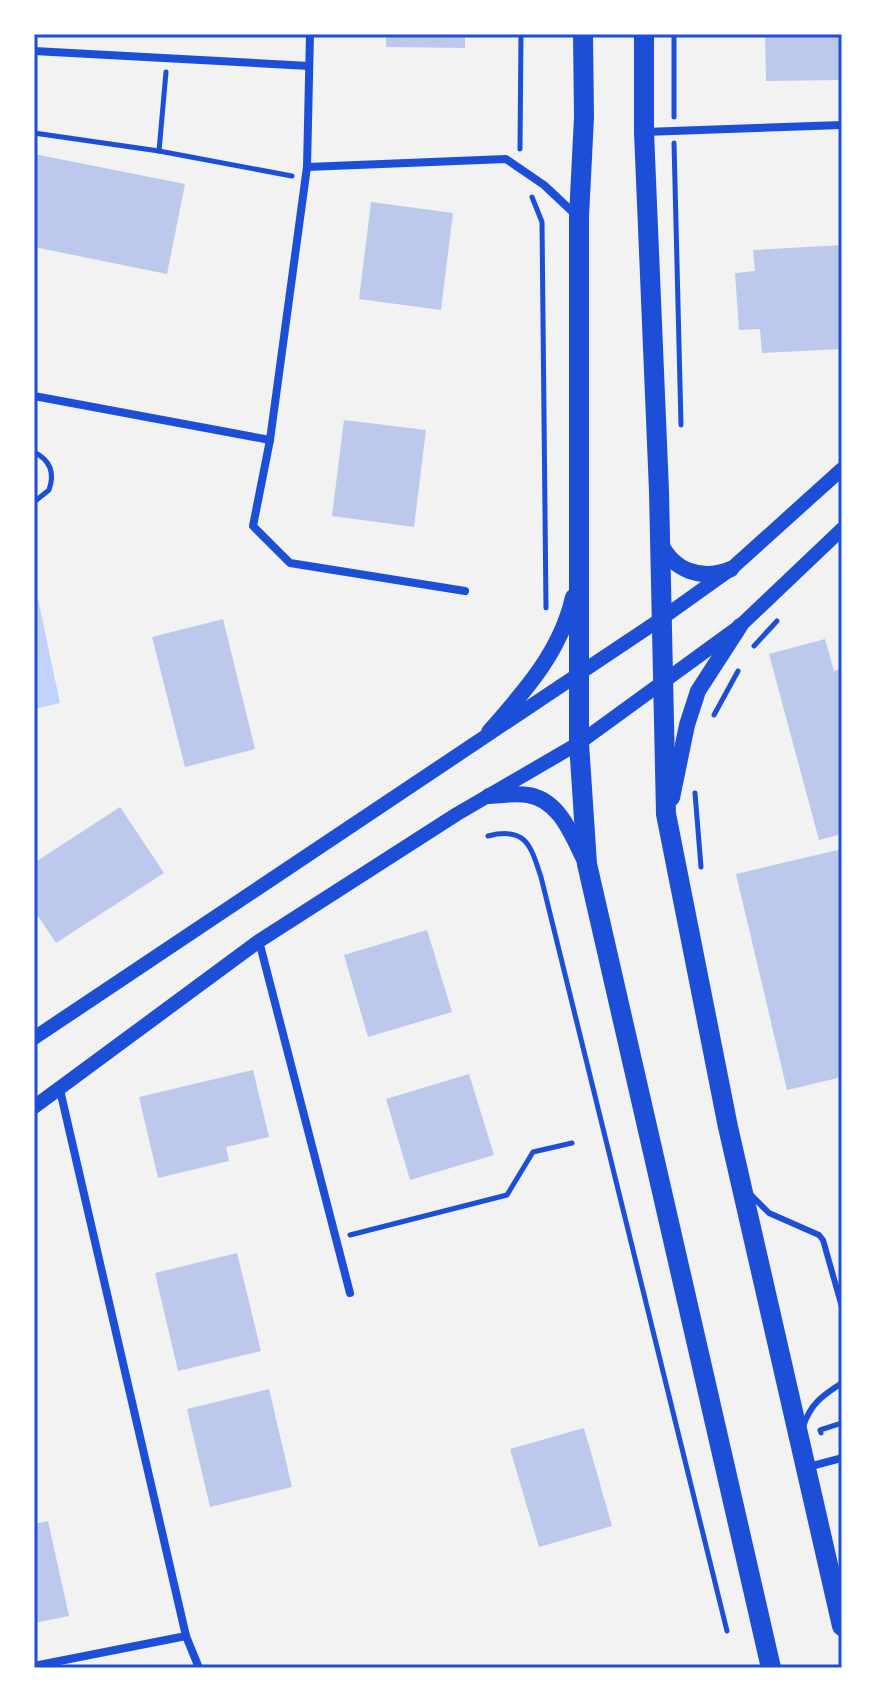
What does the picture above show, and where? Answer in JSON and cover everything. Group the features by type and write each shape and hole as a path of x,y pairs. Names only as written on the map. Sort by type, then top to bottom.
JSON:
{"main road":[{"path":"583,34 584,117 579,217 579,743 587,864 771,1668"},
{"path":"644,34 644,132 666,814 740,1179 842,1626"},
{"path":"659,541 665,553 686,571 714,574 731,569"},
{"path":"489,732 550,656 569,615 579,556"},
{"path":"671,840 673,789 693,706 698,691 740,626"},
{"path":"489,796 529,795 549,804 563,818 587,864"}],"street":[{"path":"310,34 307,167 270,440 253,526 290,563 465,591"},
{"path":"34,51 309,66"},
{"path":"644,132 842,125"},
{"path":"307,167 506,159 544,185 579,217"},
{"path":"34,396 270,440"},
{"path":"34,1038 661,619 731,569 842,469"},
{"path":"34,1107 259,941 579,743 740,626 842,529"},
{"path":"259,941 350,1293"},
{"path":"60,1090 186,1636 199,1668"},
{"path":"806,1468 842,1458"},
{"path":"34,1666 186,1636"}],"lane":[{"path":"740,1179 763,1209 819,1235 823,1240 842,1307"},
{"path":"800,1442 806,1418 815,1403 827,1391 842,1383"}],"path":[{"path":"521,34 520,168 542,222 547,604 544,618"},
{"path":"674,34 681,426"},
{"path":"159,151 168,57"},
{"path":"34,133 159,151 305,178"},
{"path":"34,452 44,457 52,473 49,490 34,502"},
{"path":"747,655 778,620"},
{"path":"710,721 739,669"},
{"path":"694,785 701,868"},
{"path":"488,836 505,833 526,840 541,877 727,1631"},
{"path":"337,1238 507,1195 533,1152 572,1143"},
{"path":"822,1438 820,1430 842,1423"}],"water":[{"path":"38,599 60,703 34,709 34,600"}],"building":[{"path":"386,34 465,34 465,48 386,47"},
{"path":"765,34 842,34 842,80 766,81"},
{"path":"34,154 185,184 167,274 34,247"},
{"path":"371,202 453,213 441,310 359,299"},
{"path":"842,245 842,349 762,353 760,329 739,330 735,273 755,271 753,250"},
{"path":"344,420 426,430 414,527 332,516"},
{"path":"223,619 255,749 185,767 152,637"},
{"path":"825,639 834,671 841,669 842,672 842,834 819,840 769,654"},
{"path":"120,807 164,873 56,943 34,910 34,863"},
{"path":"842,849 842,1077 787,1090 736,874"},
{"path":"427,930 452,1012 368,1037 344,955"},
{"path":"253,1070 269,1137 226,1147 229,1161 158,1178 139,1097"},
{"path":"469,1074 494,1155 410,1180 386,1099"},
{"path":"237,1253 261,1351 178,1371 155,1273"},
{"path":"269,1389 292,1487 210,1507 187,1409"},
{"path":"584,1428 612,1526 539,1547 510,1449"},
{"path":"48,1521 69,1616 34,1623 34,1524"}]}
